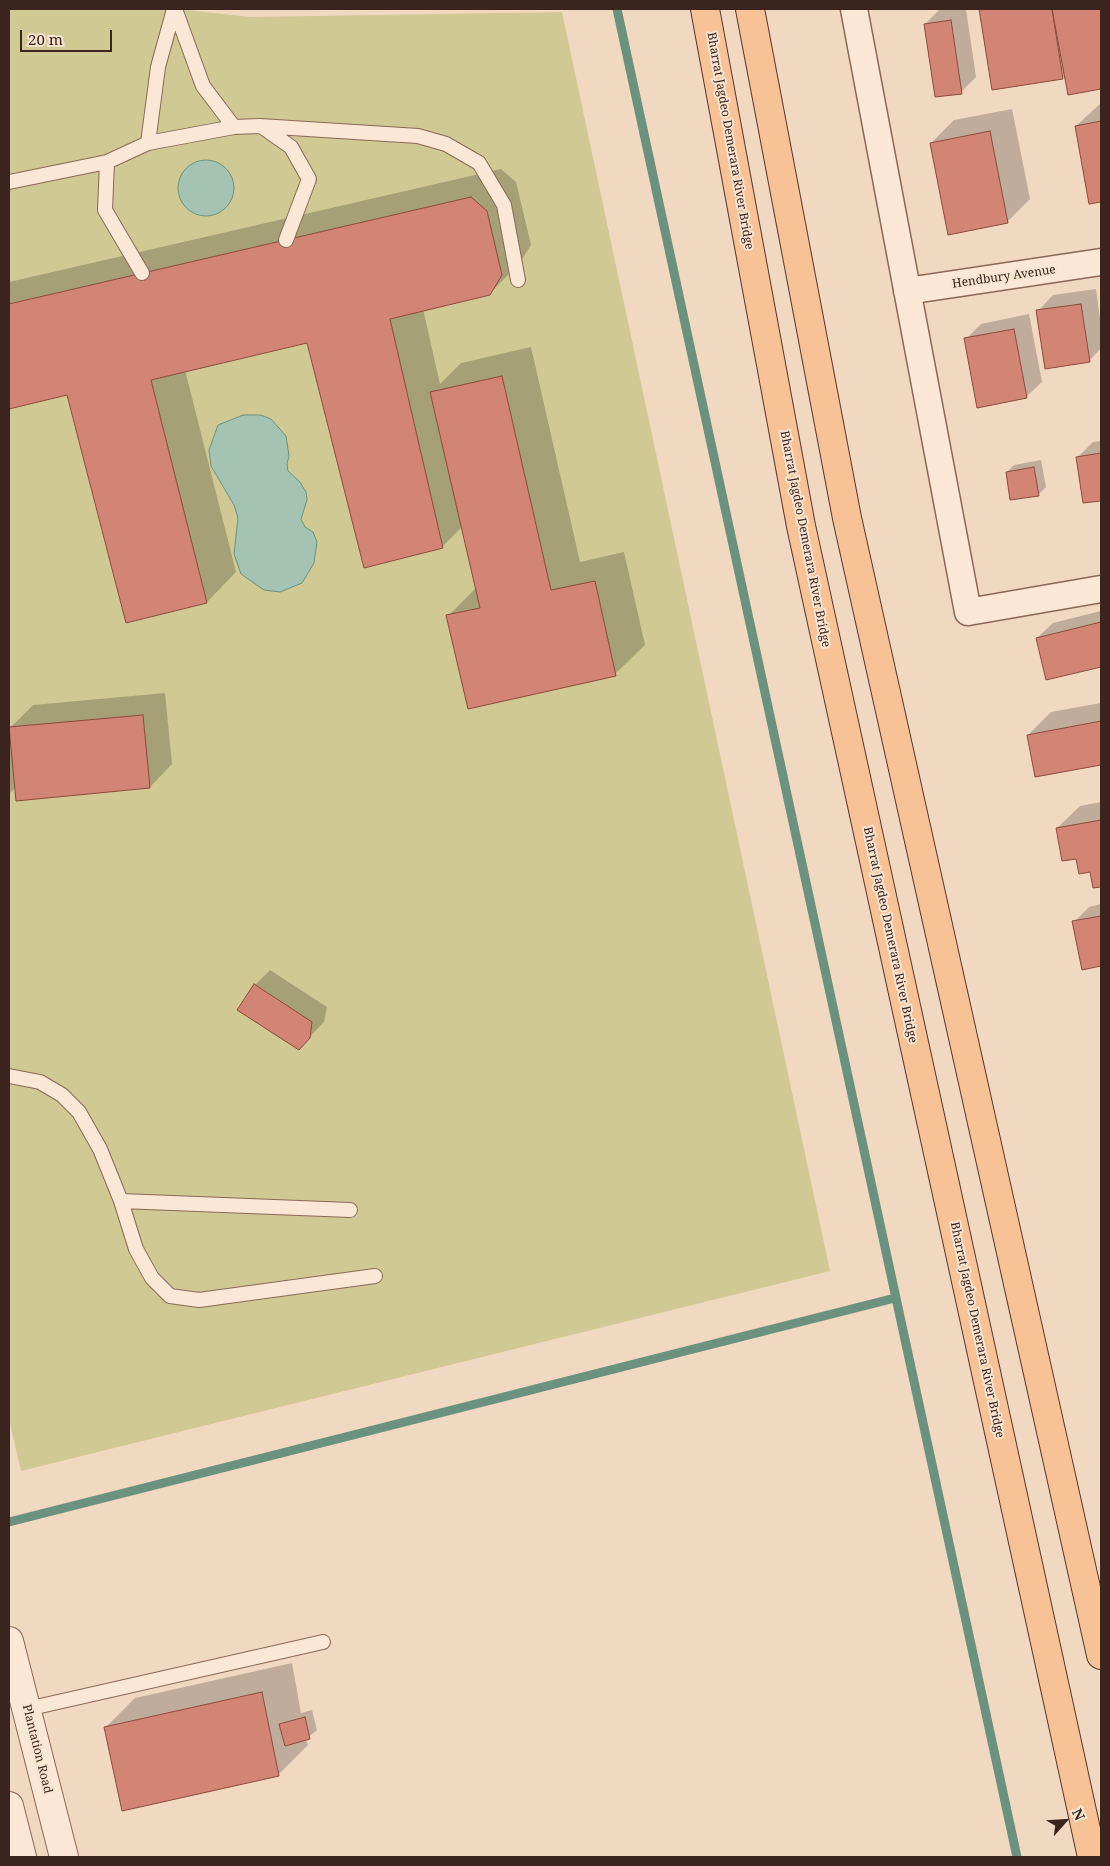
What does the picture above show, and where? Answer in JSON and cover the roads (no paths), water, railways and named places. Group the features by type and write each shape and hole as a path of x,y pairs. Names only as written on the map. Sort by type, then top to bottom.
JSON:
{"main road":[{"name":"Bharrat Jagdeo Demerara River Bridge","path":"706,9 800,526 1092,1857"},
{"path":"750,9 847,518 1101,1655"}],"street":[{"path":"854,9 968,612 1101,589"},
{"name":"Hendbury Avenue","path":"907,291 1101,262"},
{"name":"Plantation Road","path":"9,1641 64,1857"},
{"path":"9,1806 16,1844"}],"lane":[{"path":"175,9 204,86 234,127"},
{"path":"148,143 158,67 175,9"},
{"path":"260,126 291,148 309,179 286,240"},
{"path":"9,182 107,162 148,143 234,127 260,126 418,136 446,144 479,163 504,205 518,280"},
{"path":"107,162 105,210 142,273"},
{"path":"9,1076 40,1082 62,1095 79,1112 100,1149 121,1201 136,1249 152,1278 170,1296 199,1300 375,1276"},
{"path":"121,1201 350,1210"},
{"path":"27,1709 323,1642"}],"waterway":[{"path":"617,9 1017,1857"},
{"path":"9,1522 895,1298"}]}
